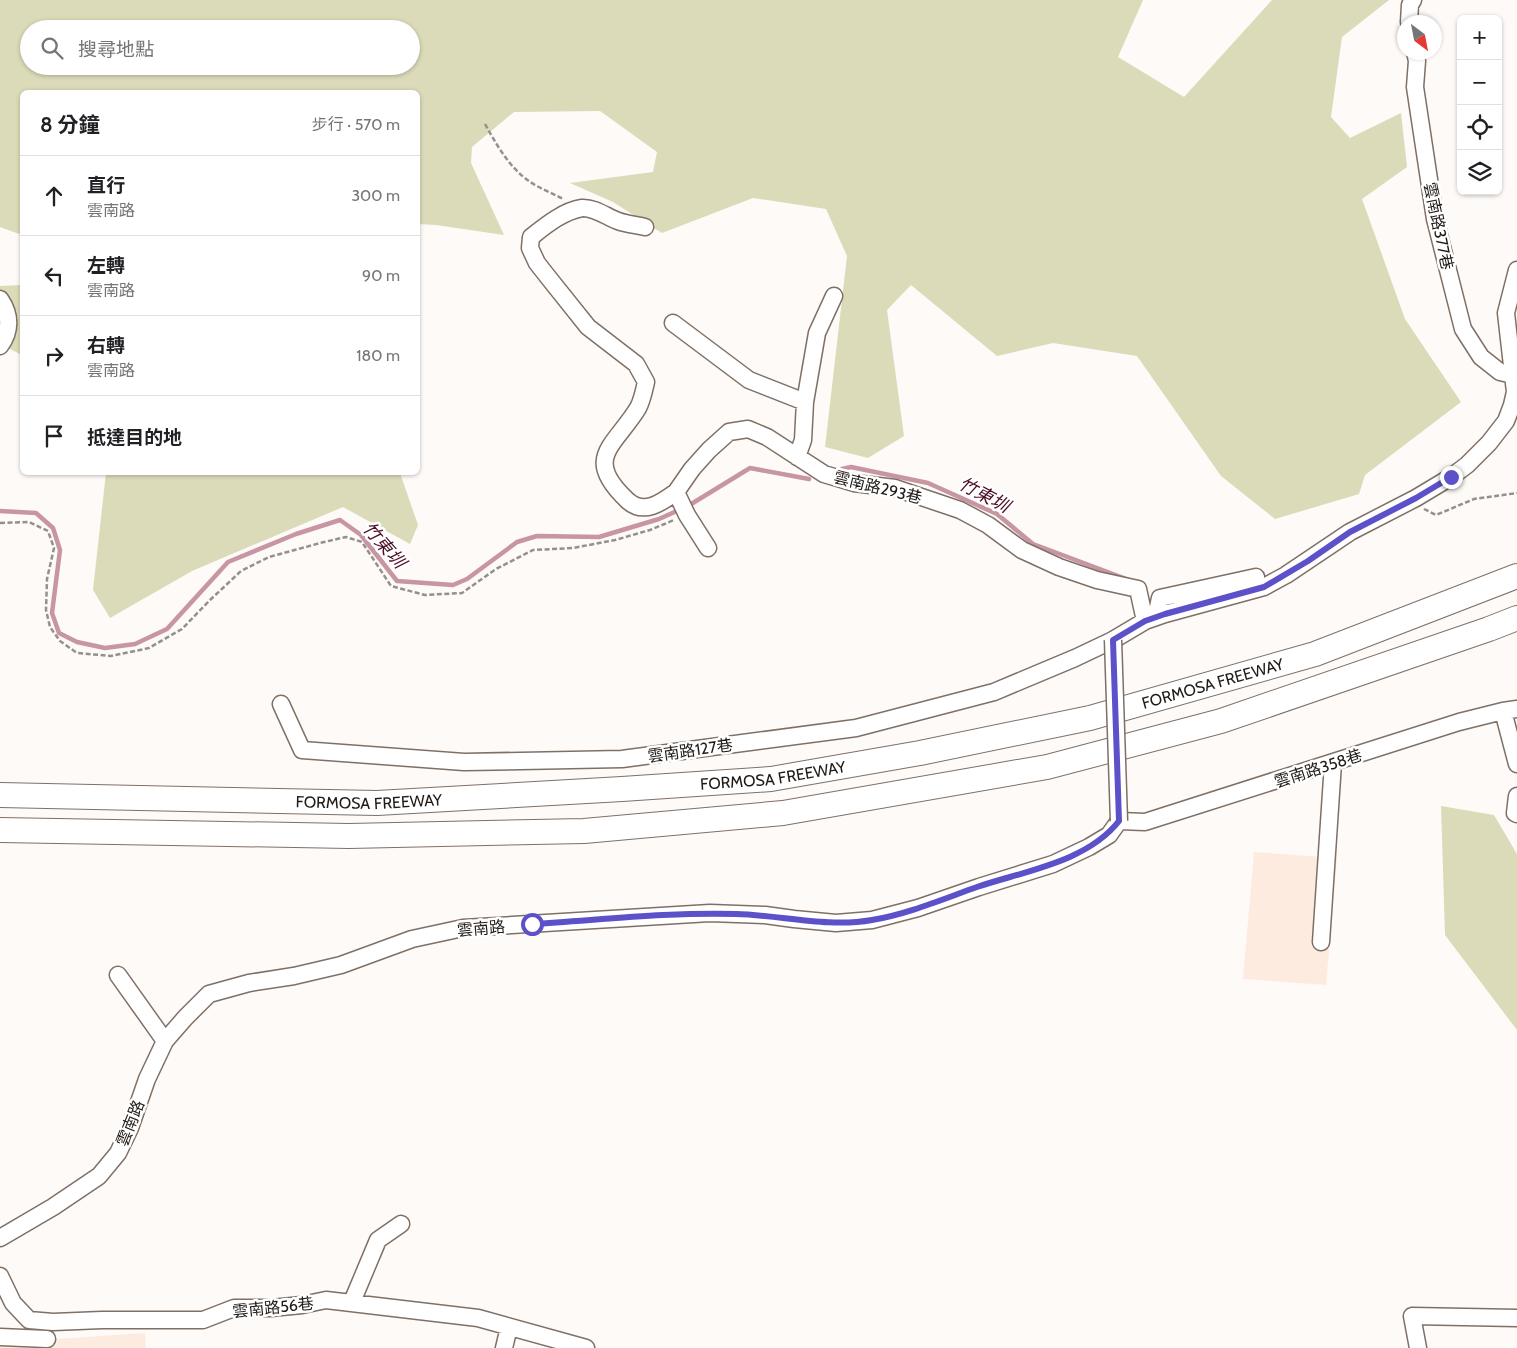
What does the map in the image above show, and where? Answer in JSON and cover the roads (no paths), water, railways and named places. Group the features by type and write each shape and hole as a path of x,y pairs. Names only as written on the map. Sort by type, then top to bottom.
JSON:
{"highway":[{"name":"FORMOSA FREEWAY","path":"0,795 377,803 622,790 771,779 920,753 1090,718 1315,654 1517,576"},
{"name":"FORMOSA FREEWAY","path":"0,830 349,836 418,835 584,831 783,813 1047,767 1212,723 1480,633 1517,618"}],"street":[{"path":"1409,15 1410,5 1413,0"},
{"name":"雲南路377巷","path":"1418,60 1415,87 1435,219 1464,329 1481,357 1500,372 1513,375"},
{"path":"645,227 620,222 598,212 583,208 566,213 545,226 531,237 530,248 537,263 588,327 636,364 646,382 639,406 608,446 603,461 608,476 620,493 634,506 646,508 663,501 681,503 708,548"},
{"path":"1119,821 1113,640 1151,619 1264,587 1308,561 1350,532 1416,498 1467,465 1489,443 1506,422 1512,405 1515,392 1506,313 1517,270"},
{"path":"797,457 803,440 805,402 817,333 834,296"},
{"path":"0,299 8,313 9,323 8,334 0,346"},
{"path":"673,323 749,380 805,402"},
{"name":"雲南路293巷","path":"681,503 692,470 709,450 729,432 748,429 766,437 824,474 846,481 896,488 960,510 988,525 1022,550 1059,567 1097,580 1138,589 1151,619"},
{"path":"1151,619 1160,598 1256,577"},
{"name":"雲南路127巷","path":"281,704 302,750 464,762 622,759 856,728 994,692 1076,658 1113,640"},
{"path":"1510,710 1517,764"},
{"name":"雲南路358巷","path":"1119,821 1146,822 1459,722 1510,710"},
{"path":"1321,942 1333,763"},
{"path":"1517,796 1517,814"},
{"name":"雲南路","path":"0,1238 53,1207 99,1176 118,1153 130,1128 147,1079 165,1041 209,994 249,983 294,976 341,965 412,939 463,928 710,913 765,914 836,923 872,920 918,908 1054,864 1109,835 1119,821"},
{"path":"118,975 165,1041"},
{"path":"352,1302 378,1240 401,1224"},
{"name":"雲南路56巷","path":"0,1276 12,1303 30,1320 53,1322 204,1320 234,1308 279,1308 302,1306 326,1300 478,1318 586,1348"},
{"path":"1418,1348 1412,1316 1517,1318"},
{"path":"504,1348 509,1327"},
{"path":"0,1338 47,1339"}],"waterway":[{"name":"竹東圳","path":"842,469 851,467 928,483 997,514 1033,544 1129,580"},
{"name":"竹東圳","path":"0,511 36,513 53,528 60,550 52,613 59,633 77,642 105,648 135,644 167,629 228,562 296,534 340,520 361,535 397,581 453,585 467,579 517,542 537,536 599,537 659,519 688,506 750,468 809,479"}]}
